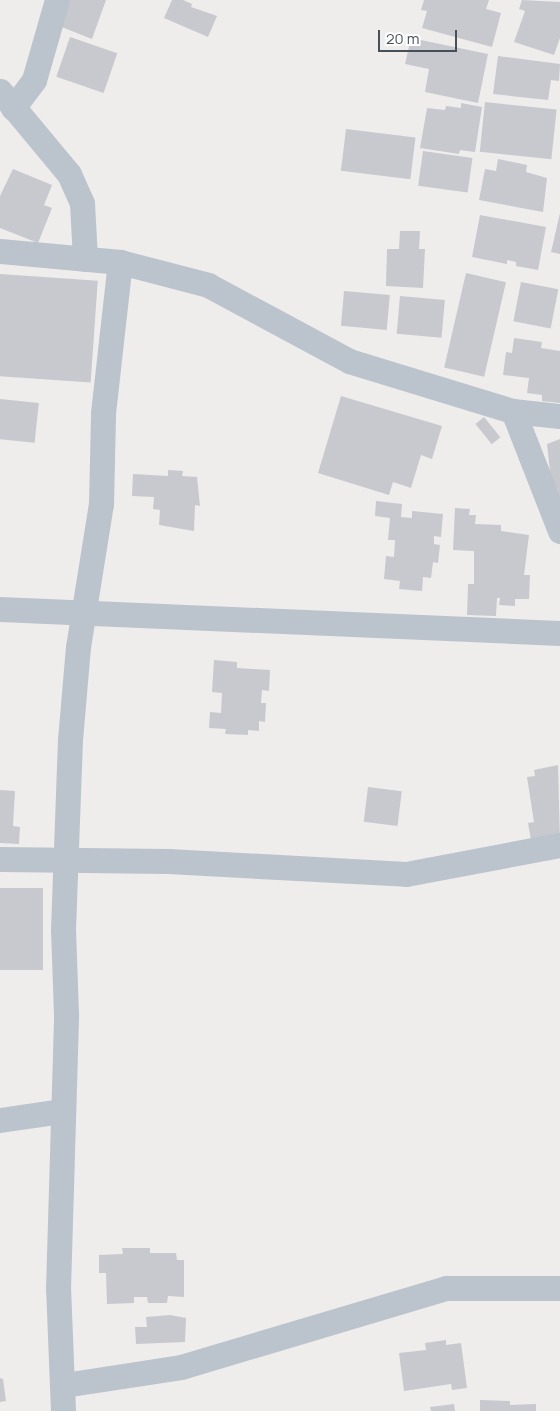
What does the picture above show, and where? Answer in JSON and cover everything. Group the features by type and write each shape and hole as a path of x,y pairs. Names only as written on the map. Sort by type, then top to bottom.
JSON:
{"street":[{"path":"57,0 34,80 6,99 69,174 82,203 85,259"},
{"path":"0,251 120,262 208,285 349,361 513,411 560,416"},
{"path":"63,1411 64,1385 58,1288 66,1014 62,930 67,858 70,740 78,647 101,504 104,413 120,262"},
{"path":"513,411 560,531"},
{"path":"0,609 85,611 560,633"},
{"path":"0,859 67,858 348,869 406,874 560,845"},
{"path":"0,1120 62,1111"},
{"path":"64,1385 181,1366 446,1288 560,1288"}],"building":[{"path":"69,0 106,0 92,39 59,26"},
{"path":"172,0 183,0 192,4 191,7 217,16 208,37 164,18"},
{"path":"424,0 489,0 486,9 501,13 492,47 422,28 427,11 421,10"},
{"path":"522,0 560,2 560,38 554,55 514,42 525,11 519,9"},
{"path":"70,37 117,53 104,93 56,77"},
{"path":"411,38 488,54 478,103 425,92 429,69 405,64"},
{"path":"498,56 560,64 559,81 551,80 548,100 493,94"},
{"path":"485,102 557,110 551,159 480,152"},
{"path":"461,103 482,107 475,152 460,150 459,154 420,148 427,108 445,110 446,106 461,108"},
{"path":"346,129 415,138 410,179 341,171"},
{"path":"423,151 473,158 468,193 418,186"},
{"path":"498,159 527,165 526,172 547,178 543,212 479,200 485,169 496,171"},
{"path":"13,169 52,185 44,205 52,208 38,243 0,228 0,196"},
{"path":"560,213 560,254 551,252"},
{"path":"480,215 546,227 538,270 516,266 516,262 507,260 507,264 472,257"},
{"path":"400,231 420,231 419,249 425,249 423,288 386,286 387,249 399,249"},
{"path":"466,273 506,282 484,377 444,368"},
{"path":"0,274 98,281 91,383 0,376"},
{"path":"521,282 558,289 551,329 513,321"},
{"path":"344,291 390,295 387,330 341,326"},
{"path":"400,296 445,300 442,338 397,334"},
{"path":"514,338 542,342 541,348 560,351 560,403 542,401 542,395 527,393 529,378 503,375 506,352 512,353"},
{"path":"341,396 442,426 432,459 421,455 411,488 393,482 389,495 318,473"},
{"path":"0,399 39,403 35,443 0,439"},
{"path":"484,417 500,437 492,444 475,424"},
{"path":"560,439 559,501 558,489 552,490 547,444"},
{"path":"168,470 183,471 182,476 197,477 200,506 195,505 194,531 159,525 160,510 153,509 154,497 132,496 133,474 168,476"},
{"path":"376,501 402,504 401,517 412,518 412,511 443,514 441,537 434,536 434,544 440,545 438,563 433,562 431,578 423,577 422,591 399,589 400,581 384,579 386,556 394,557 395,540 388,540 390,518 375,516"},
{"path":"455,508 470,509 469,515 476,515 475,524 501,525 501,531 529,535 524,575 530,575 529,599 515,599 515,606 499,605 500,598 497,598 496,616 467,615 468,584 474,584 474,551 453,550"},
{"path":"214,660 237,662 237,668 270,670 269,691 262,690 261,703 266,703 265,722 259,721 259,731 248,730 248,735 225,734 226,729 209,728 210,712 221,713 222,693 212,692"},
{"path":"558,765 560,841 532,846 528,823 534,822 527,777 535,776 534,770"},
{"path":"368,787 402,791 397,826 364,822"},
{"path":"0,790 15,791 13,826 20,827 19,844 0,843"},
{"path":"0,888 43,888 43,970 0,970"},
{"path":"122,1248 150,1248 150,1253 176,1253 177,1260 184,1260 184,1297 168,1296 167,1303 148,1303 147,1297 134,1297 134,1303 107,1304 106,1273 99,1273 99,1255 123,1254"},
{"path":"170,1315 186,1318 185,1342 136,1344 135,1327 147,1327 146,1317"},
{"path":"446,1340 446,1345 461,1343 467,1388 452,1390 451,1384 404,1391 399,1353 426,1350 425,1343"},
{"path":"0,1378 3,1379 6,1401 0,1402"},
{"path":"480,1400 510,1401 510,1405 536,1404 536,1411 480,1411"},
{"path":"454,1404 455,1411 431,1411 430,1407"}]}
